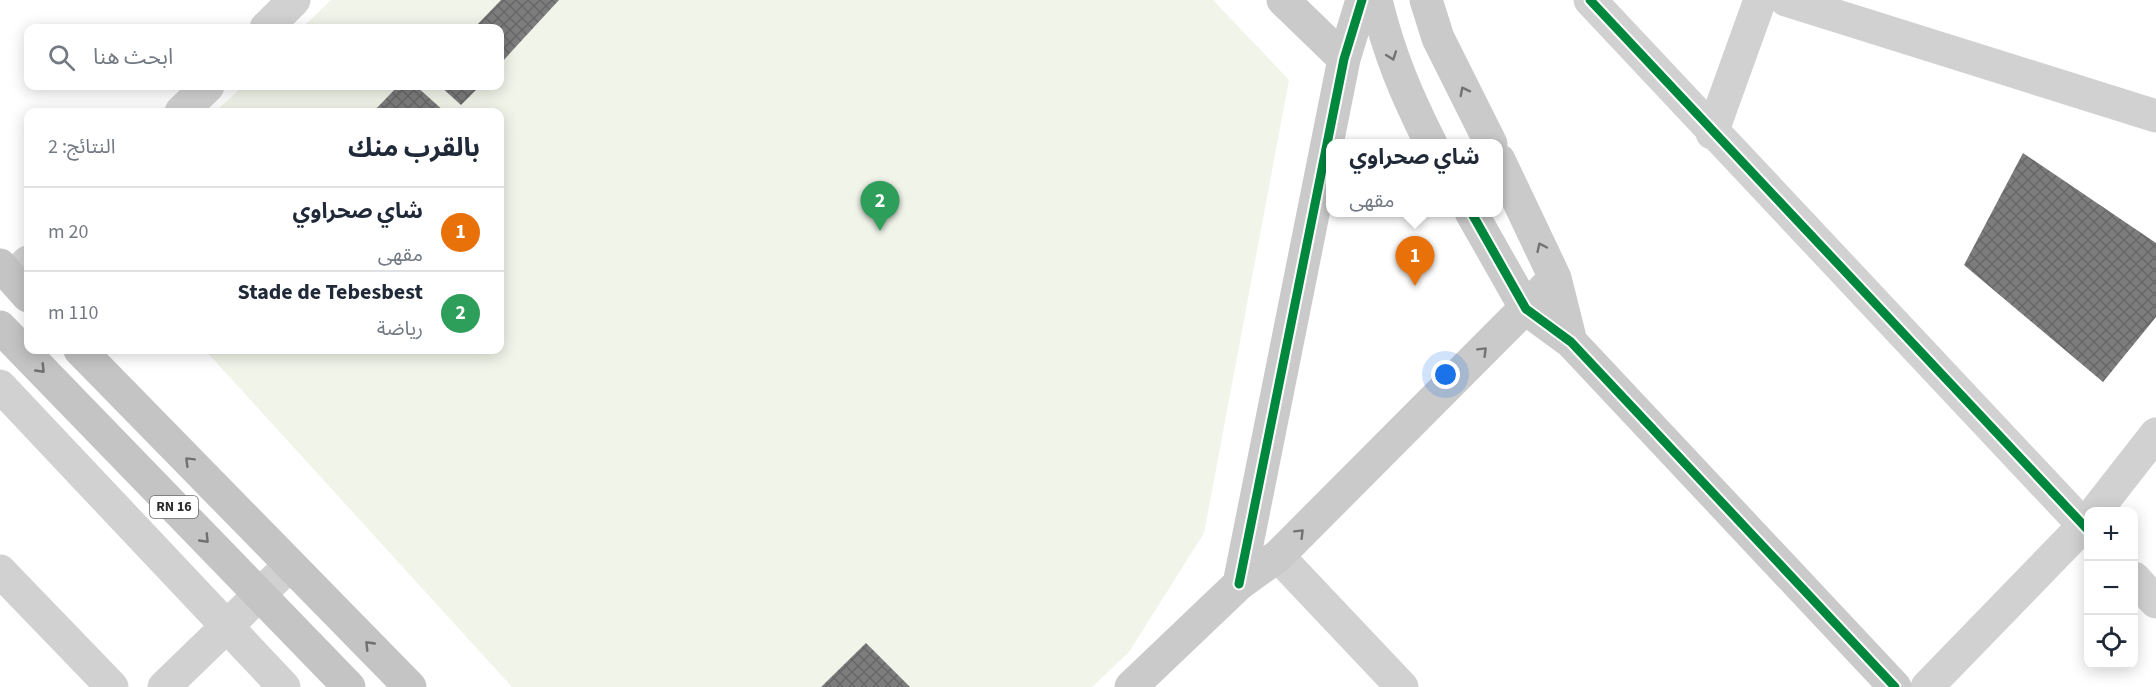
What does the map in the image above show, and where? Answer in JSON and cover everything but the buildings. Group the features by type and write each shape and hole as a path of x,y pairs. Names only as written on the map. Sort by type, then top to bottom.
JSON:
{"main road":[{"name":"RN 16","path":"0,327 24,352"},
{"name":"RN 16","path":"26,354 349,687"},
{"name":"RN 16","path":"84,354 410,687"}],"street":[{"path":"270,24 294,0"},
{"path":"1283,0 1344,59"},
{"path":"1328,139 1344,59 1362,0"},
{"path":"1376,0 1384,35 1403,88 1428,139"},
{"path":"1426,0 1437,38 1488,139"},
{"path":"1590,0 1712,133 2084,517"},
{"path":"1712,133 1760,0"},
{"path":"1786,0 2156,116"},
{"path":"185,108 204,90"},
{"path":"1239,584 1326,149"},
{"path":"1503,168 1555,278 1571,342"},
{"path":"1472,217 1526,309 1571,342 1895,687"},
{"path":"1131,687 1239,584 1278,556 1555,278"},
{"path":"0,386 284,687"},
{"path":"2100,507 2156,434"},
{"path":"1926,687 2084,527"},
{"path":"1278,556 1402,687"},
{"path":"164,687 290,565"},
{"path":"0,571 112,687"},
{"path":"2138,583 2156,602"}],"shaded area":[{"path":"331,0 1213,0 1289,80 1204,533 1129,652 1092,687 512,687 209,354 504,354 504,108 219,108 239,90 504,90 504,24 306,24"}],"cycle path":[{"path":"1328,139 1344,59 1362,0"},
{"path":"1590,0 2084,526"},
{"path":"1239,584 1326,149"},
{"path":"1474,217 1526,309 1571,342 1895,687"}],"place":[{"name":"Stade de Tebesbest","path":"880,231"},
{"name":"شاي صحراوي","path":"1415,286"}]}
